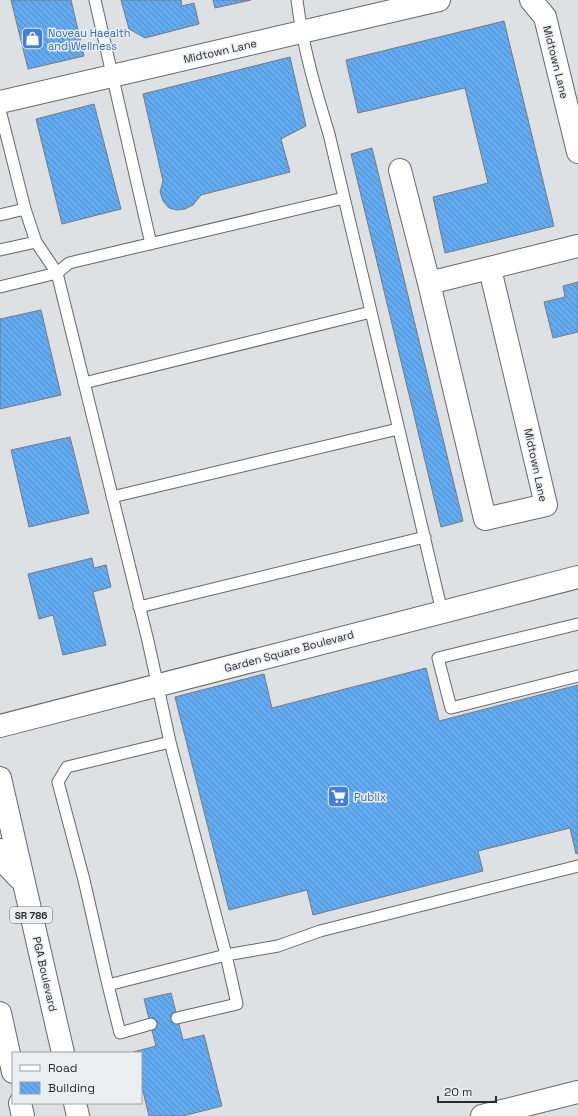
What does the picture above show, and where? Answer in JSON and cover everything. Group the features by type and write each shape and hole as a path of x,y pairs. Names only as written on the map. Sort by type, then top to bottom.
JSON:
{"street":[{"name":"Midtown Lane","path":"0,102 439,0"},
{"name":"Midtown Lane","path":"531,0 545,17 578,152"},
{"name":"Midtown Lane","path":"400,170 429,283 485,519 546,505 490,269"},
{"path":"429,283 578,246"},
{"name":"Garden Square Boulevard","path":"0,726 578,577"},
{"name":"PGA Boulevard","path":"0,778 63,1052"},
{"path":"0,850 5,863 24,884"},
{"path":"0,1013 12,1067"},
{"path":"482,1116 578,1092"},
{"path":"20,1104 23,1116"},
{"path":"75,1104 78,1116"}],"lane":[{"path":"95,0 152,244"},
{"path":"297,0 301,33 311,77 329,134 442,612"},
{"path":"0,110 25,209 36,242 57,273 139,607 170,742 226,955 237,1004 177,1018"},
{"path":"0,287 57,273 69,263 344,198"},
{"path":"0,215 25,209"},
{"path":"0,250 36,242"},
{"path":"84,384 371,312"},
{"path":"112,497 398,429"},
{"path":"139,607 425,537"},
{"path":"578,624 438,658 451,708 578,676"},
{"path":"151,1024 120,1033 84,880 58,782 67,767 170,742"},
{"path":"108,985 226,955 278,946 320,931 578,866"}],"building":[{"path":"11,0 71,0 84,56 28,69"},
{"path":"121,0 181,0 182,6 194,3 199,24 145,38 129,29"},
{"path":"213,0 251,0 215,8"},
{"path":"504,21 554,226 445,253 433,197 488,183 465,88 358,113 346,60"},
{"path":"290,57 306,126 281,139 290,172 201,195 193,205 185,209 177,210 169,208 163,201 160,192 163,181 143,94"},
{"path":"94,104 121,209 62,224 36,119"},
{"path":"372,148 463,521 441,527 351,154"},
{"path":"578,282 578,332 553,338 544,302 565,297 563,286"},
{"path":"41,310 61,395 0,409 0,319"},
{"path":"70,437 89,513 29,527 11,450"},
{"path":"92,558 94,568 106,565 111,587 93,592 106,645 63,655 53,615 39,619 28,574"},
{"path":"426,668 439,721 578,685 578,853 576,854 570,828 478,851 483,871 313,915 307,890 229,910 175,697 264,674 272,708"},
{"path":"171,993 183,1040 204,1035 222,1106 183,1116 149,1116 142,1087 142,1052 133,1052 156,1046 144,999"}],"place":[{"name":"Noveau Haealth and Wellness","path":"33,39"},
{"name":"Publix","path":"339,797"}]}
